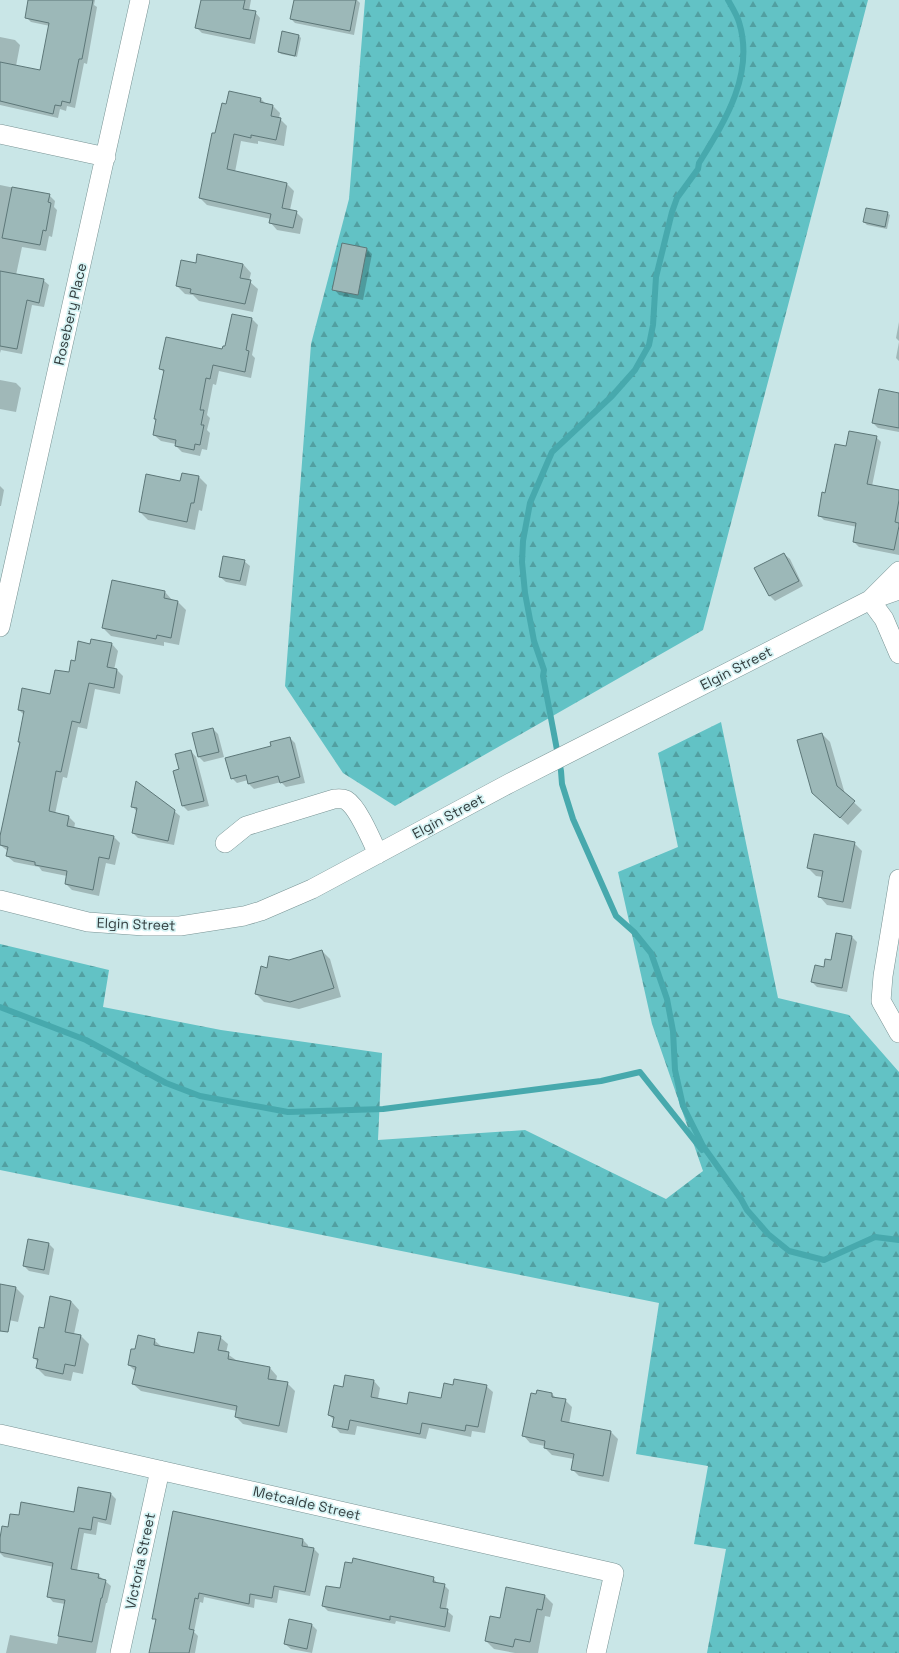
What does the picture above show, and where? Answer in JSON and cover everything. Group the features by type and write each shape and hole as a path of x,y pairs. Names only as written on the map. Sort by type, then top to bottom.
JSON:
{"street":[{"name":"Rosebery Place","path":"0,628 4,584 106,157 140,0"},
{"path":"0,134 106,157"},
{"path":"870,600 899,571"},
{"path":"870,600 899,590"},
{"path":"870,600 884,619 899,654"},
{"name":"Elgin Street","path":"0,900 88,922 144,926 180,926 244,916 261,911 312,889 510,783 870,600"},
{"path":"225,843 246,826 334,799 345,799 352,805 378,854"},
{"path":"899,879 883,976 881,1001 899,1034"},
{"name":"Metcalde Street","path":"0,1434 614,1573 596,1653"},
{"name":"Victoria Street","path":"120,1653 160,1470"}],"green space":[{"path":"365,0 868,0 703,630 395,806 343,773 285,686 311,344 349,199"},
{"path":"721,722 778,998 849,1015 899,1072 899,1653 707,1653 726,1549 694,1544 708,1466 636,1454 659,1303 0,1170 0,944 109,970 103,1007 221,1030 382,1053 378,1140 525,1130 666,1199 703,1171 652,1024 618,872 678,847 658,753"}],"building":[{"path":"28,0 93,0 82,59 79,59 70,103 62,101 61,106 55,105 53,114 0,101 0,62 40,70 49,23 25,18"},
{"path":"201,0 245,0 243,9 256,11 250,39 195,28"},
{"path":"294,0 356,0 350,31 290,19"},
{"path":"282,31 299,35 295,56 278,52"},
{"path":"229,91 261,98 260,102 273,105 271,116 281,118 276,140 251,135 251,138 234,134 227,169 287,183 282,208 297,211 293,228 269,223 271,214 199,198 212,133 215,133 222,103 226,104"},
{"path":"12,187 50,194 48,202 51,203 46,231 43,230 40,245 2,238"},
{"path":"866,208 888,212 885,227 863,222"},
{"path":"342,243 367,248 358,295 332,290"},
{"path":"197,254 243,264 240,278 251,280 245,304 190,293 191,289 176,286 181,260 196,263"},
{"path":"0,271 44,279 39,303 27,300 17,349 0,346"},
{"path":"232,314 252,318 246,350 249,351 245,372 213,365 210,379 206,378 200,410 204,410 201,425 204,425 200,445 195,444 194,450 175,446 176,440 153,435 156,419 154,419 164,370 159,369 166,337 222,349 223,346 225,346"},
{"path":"879,389 899,393 899,428 872,423"},
{"path":"849,431 877,436 867,484 899,490 899,500 895,522 899,523 899,526 894,550 853,542 856,523 818,516 822,492 825,493 835,444 846,446"},
{"path":"182,473 199,476 194,503 191,503 187,522 139,512 146,474 180,481"},
{"path":"784,553 799,581 769,596 754,568"},
{"path":"223,556 245,560 240,581 219,577"},
{"path":"112,580 165,591 164,598 178,601 171,638 157,635 156,639 102,628"},
{"path":"91,639 112,643 107,667 117,669 114,688 89,683 80,723 72,721 61,772 56,771 49,811 69,816 67,826 114,836 109,859 99,857 93,890 65,884 67,871 35,865 35,862 6,856 8,847 0,845 0,836 20,742 18,742 24,711 18,710 22,688 50,694 55,670 69,672 71,660 75,661 78,641 90,644"},
{"path":"213,728 219,752 198,757 192,733"},
{"path":"822,733 837,786 855,801 840,818 812,793 797,740"},
{"path":"290,737 300,777 280,783 278,776 248,784 246,775 231,779 225,758 271,746 270,742"},
{"path":"191,750 204,801 182,806 173,771 179,769 175,754"},
{"path":"136,781 175,810 168,841 132,833 137,808 131,807"},
{"path":"814,834 855,842 843,902 818,897 823,871 807,868"},
{"path":"836,933 852,936 842,988 811,982 815,965 824,967 825,959 831,960"},
{"path":"322,950 334,988 290,1002 255,994 261,966 267,968 269,956 289,960"},
{"path":"28,1239 49,1243 44,1270 23,1266"},
{"path":"0,1284 16,1287 8,1332 0,1331"},
{"path":"50,1296 71,1301 65,1332 81,1335 75,1366 65,1364 63,1374 36,1368 38,1359 33,1358 39,1327 44,1328"},
{"path":"198,1332 221,1336 218,1350 229,1352 228,1359 270,1367 268,1379 288,1382 279,1426 235,1417 237,1406 132,1384 136,1367 128,1365 131,1349 135,1349 138,1335 155,1339 154,1345 194,1353"},
{"path":"345,1375 374,1380 371,1397 407,1404 409,1392 441,1398 444,1383 453,1385 454,1379 487,1385 478,1427 466,1425 465,1431 422,1423 420,1434 350,1420 348,1430 332,1427 334,1417 328,1415 334,1385 343,1387"},
{"path":"537,1390 552,1393 552,1397 566,1399 561,1421 611,1431 603,1476 571,1470 574,1454 544,1448 545,1441 522,1436 531,1393 536,1394"},
{"path":"78,1487 111,1493 106,1520 93,1517 91,1530 79,1528 71,1569 99,1574 98,1578 106,1580 92,1642 58,1636 65,1600 47,1597 53,1563 0,1552 2,1526 8,1527 10,1514 19,1515 21,1502 74,1512"},
{"path":"173,1511 303,1539 302,1546 314,1548 305,1592 274,1586 272,1598 250,1594 249,1604 199,1593 198,1599 195,1598 189,1629 194,1630 189,1653 149,1653 156,1619 152,1619"},
{"path":"353,1558 434,1577 433,1582 445,1584 440,1608 448,1609 445,1627 390,1616 390,1620 322,1606 326,1586 340,1588 345,1562 352,1563"},
{"path":"506,1587 545,1595 542,1610 537,1609 530,1642 515,1639 513,1647 485,1641 490,1616 500,1618"},
{"path":"289,1619 312,1624 307,1649 284,1644"}],"waterway":[{"path":"728,0 738,19 743,41 743,60 735,96 718,131 699,163 698,169 677,198 672,212 656,277 653,325 649,345 635,370 612,396 552,452 530,503 523,541 522,562 525,593 534,641 544,670 543,676 561,771 562,784 573,819 616,916 634,932 651,953 667,999 673,1031 675,1070 683,1106 703,1146 741,1199 747,1210 768,1234 789,1251 824,1260 875,1237 899,1240"},
{"path":"0,1007 86,1040 166,1083 200,1096 288,1112 383,1109 601,1081 640,1072 702,1150"}]}
